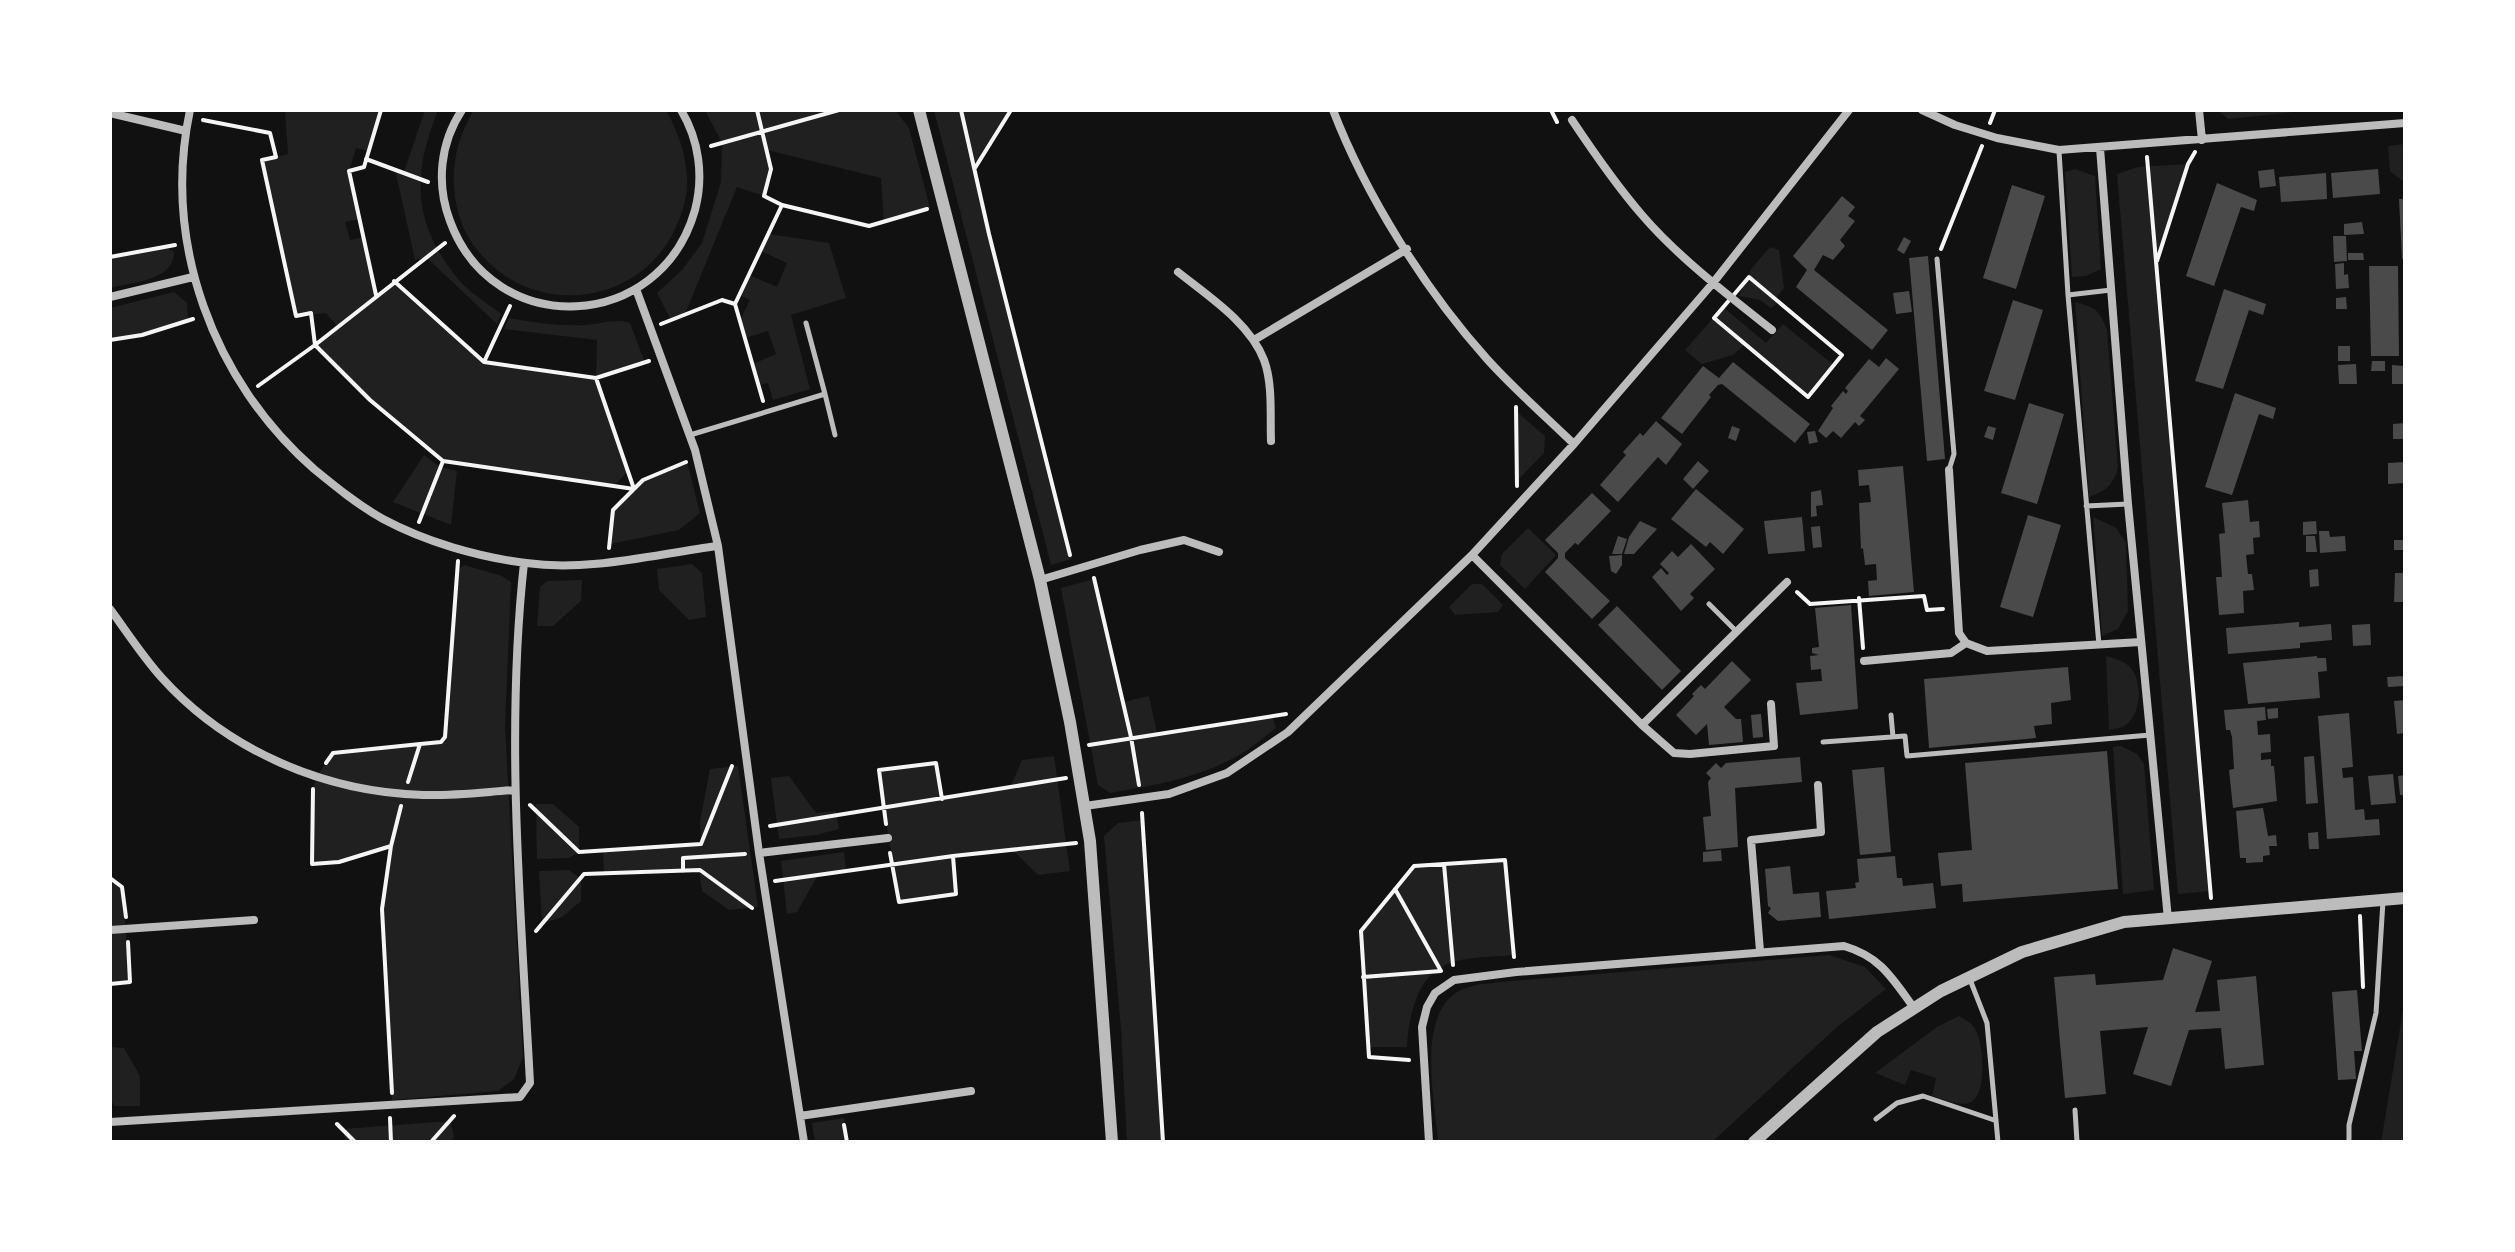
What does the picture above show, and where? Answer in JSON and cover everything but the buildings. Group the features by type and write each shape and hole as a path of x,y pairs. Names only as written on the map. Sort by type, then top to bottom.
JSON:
{"street":[{"path":"462,110 452,124 442,163 443,204 455,235 482,273 515,295 555,307 595,306 636,289 665,266 688,232 700,192 698,150 681,110"},
{"path":"919,110 1040,580 1075,747 1090,841 1112,1142"},
{"path":"1333,110 1360,168 1433,292 1515,389 1574,444"},
{"path":"1085,806 1169,794 1227,773 1288,732 1472,555 1574,444 1713,283 1849,110"},
{"path":"1922,110 1986,135 2059,150 2405,123"},
{"path":"2199,110 2202,140"},
{"path":"110,113 186,131"},
{"path":"190,114 186,131 184,197 193,277 206,315 246,394 284,443 333,485 381,518 414,533 524,563 566,567 718,546"},
{"path":"1572,120 1643,217 1713,283 1772,330"},
{"path":"2100,148 2128,504 2168,919"},
{"path":"1254,340 1407,249"},
{"path":"1178,272 1218,304 1254,340 1265,363 1271,441"},
{"path":"110,297 193,277"},
{"path":"636,289 690,435 718,546 759,853 804,1142"},
{"path":"1949,470 1959,633 1966,643 1987,651 2141,642"},
{"path":"1040,580 1184,540 1219,552"},
{"path":"1472,555 1642,725 1674,753 1774,746 1771,704"},
{"path":"110,1122 520,1097 530,1083 515,790 515,673 524,563"},
{"path":"1642,725 1787,582"},
{"path":"110,609 160,675 194,709 250,748 280,763 317,776 404,794 515,790"},
{"path":"1864,661 1951,653 1966,643"},
{"path":"1760,951 1751,840 1821,832 1818,785"},
{"path":"759,853 888,838"},
{"path":"1754,1142 1877,1032 1969,976 2022,952 2124,922 2405,898"},
{"path":"110,930 254,920"},
{"path":"1429,1142 1422,1027 1427,1007 1435,993 1454,980 1830,945 1862,951 1887,971 1914,1008"},
{"path":"800,1116 971,1091"}],"lane":[{"path":"2059,150 2068,295 2099,645"},
{"path":"1937,259 1954,454 1949,470"},
{"path":"2068,295 2111,290"},
{"path":"806,323 835,435"},
{"path":"690,435 825,394"},
{"path":"2086,506 2128,504"},
{"path":"1709,604 1737,632"},
{"path":"1891,715 1893,737"},
{"path":"1823,742 1905,736 1907,756 2150,735"},
{"path":"2349,1142 2358,1083 2376,1013 2383,900"},
{"path":"1969,976 1987,1023 1998,1142"},
{"path":"1876,1119 1897,1103 1923,1096 1994,1120"},
{"path":"2075,1110 2077,1142"}],"path":[{"path":"364,167 381,110"},
{"path":"757,110 771,169 764,196 782,205 869,226 945,205"},
{"path":"698,150 839,110"},
{"path":"961,110 1074,569"},
{"path":"974,170 1011,110"},
{"path":"190,114 270,133 276,157 262,160 296,316 311,313 315,345 370,400 443,461 634,489"},
{"path":"1937,259 1986,135"},
{"path":"2156,263 2188,164 2202,140"},
{"path":"2146,143 2213,915"},
{"path":"366,159 441,187"},
{"path":"376,295 349,171 381,164"},
{"path":"751,405 764,401 735,304 782,205"},
{"path":"246,394 315,345 455,235"},
{"path":"110,257 188,243"},
{"path":"394,281 484,362 596,378 663,357"},
{"path":"484,362 515,295"},
{"path":"652,328 722,300 735,304"},
{"path":"110,340 142,335 206,315"},
{"path":"596,378 634,489"},
{"path":"1515,389 1517,507"},
{"path":"607,562 613,510 643,480 697,458"},
{"path":"414,533 443,461"},
{"path":"391,846 339,862 312,864 312,792 317,776 333,753 441,742 445,737 460,548"},
{"path":"1091,564 1131,737 1141,798 1163,1142"},
{"path":"1787,582 1810,604 1859,598 1924,596 1927,610 1958,609"},
{"path":"1859,598 1864,661"},
{"path":"1075,747 1313,709"},
{"path":"515,790 579,852 701,844 744,738"},
{"path":"391,1142 382,909 391,846 420,744"},
{"path":"884,809 879,770 936,763 942,799"},
{"path":"756,829 1079,776"},
{"path":"765,882 1090,841"},
{"path":"682,845 683,871"},
{"path":"683,858 759,853"},
{"path":"892,864 899,902 956,894 953,856"},
{"path":"1422,1060 1369,1057 1361,931 1414,866 1505,860 1516,972"},
{"path":"1444,864 1454,980"},
{"path":"523,945 584,874 700,870 770,922"},
{"path":"1363,977 1441,971 1395,889"},
{"path":"2360,901 2363,997"},
{"path":"431,1142 466,1102"},
{"path":"325,1110 355,1142"}],"shaded area":[{"path":"285,110 381,110 369,151 356,148 349,171 360,219 345,222 350,240 364,237 377,294 394,281 484,362 596,377 597,340 504,329 509,318 566,325 613,321 630,323 645,363 596,378 628,471 614,486 443,461 370,400 315,345 337,326 326,313 296,316 264,160 288,154"},
{"path":"425,110 438,110 421,177 425,218 432,238 458,279 501,314 497,324 426,257 415,260 395,169 404,172"},
{"path":"474,110 666,110 681,143 687,179 683,209 671,237 654,259 634,277 610,288 585,294 559,295 533,289 509,278 487,261 471,242 456,203 456,155"},
{"path":"705,110 895,110 909,128 930,208 884,222 881,178 767,150 771,169 764,196 737,187 685,314 671,320 657,293 682,270 702,243 721,182 722,143"},
{"path":"934,110 1011,110 974,170 1072,559 1051,565"},
{"path":"2217,110 2294,110 2294,112 2228,119"},
{"path":"2405,144 2405,183 2390,171 2388,146"},
{"path":"2188,164 2156,263 2211,891 2178,894 2117,174 2138,167"},
{"path":"2075,169 2095,176 2101,269 2086,276 2072,277 2065,172"},
{"path":"769,234 829,243 846,298 791,315 810,389 773,400 768,383 759,385 753,364 776,354 768,331 745,338 740,320 750,300 740,295 749,275 777,287 787,263 761,251"},
{"path":"166,247 174,252 172,262 160,275 110,288 110,257"},
{"path":"1770,247 1779,250 1784,288 1775,299 1779,302 1771,308 1760,300 1739,296 1751,269"},
{"path":"174,292 187,303 188,320 110,340 110,308"},
{"path":"2075,302 2096,310 2107,330 2118,468 2108,487 2089,497"},
{"path":"1723,307 1766,343 1783,324 1835,366 1808,397 1745,344 1733,355 1702,364 1685,350"},
{"path":"1516,411 1545,436 1544,453 1517,481"},
{"path":"424,455 440,467 457,471 451,525 393,502"},
{"path":"687,462 700,513 679,530 610,544 615,508 643,480"},
{"path":"2093,517 2116,528 2126,543 2128,611 2118,629 2102,636"},
{"path":"1528,528 1556,555 1525,589 1500,565 1502,554"},
{"path":"692,564 702,573 706,617 689,620 659,590 657,569"},
{"path":"464,565 502,576 511,582 505,727 523,1057 514,1079 498,1091 392,1100 382,909 391,847 339,862 312,864 312,792 317,776 333,753 440,742 445,737 457,571"},
{"path":"1094,579 1123,702 1149,696 1157,733 1272,716 1276,728 1241,754 1193,775 1110,793 1098,785 1061,588"},
{"path":"582,580 581,601 553,626 537,626 540,587 547,581"},
{"path":"1472,584 1482,584 1503,605 1498,612 1455,615 1449,607"},
{"path":"2106,656 2129,666 2137,679 2139,695 2136,711 2127,724 2109,730"},
{"path":"2121,746 2137,754 2144,764 2154,890 2123,894 2113,747"},
{"path":"1054,756 1070,871 1038,875 1014,851 953,856 956,894 899,902 880,769 936,763 942,798 1010,788 1022,760"},
{"path":"738,766 758,907 729,910 702,891 699,870 604,874 603,851 701,844 700,821 710,769"},
{"path":"789,776 816,813 836,811 839,829 779,839 771,778"},
{"path":"536,804 553,804 579,827 579,852 569,858 537,859"},
{"path":"1143,820 1163,1142 1127,1142 1121,1029 1104,836 1118,823"},
{"path":"844,852 846,870 818,875 797,912 787,914 781,861"},
{"path":"1505,860 1514,955 1470,958 1445,965 1434,972 1417,997 1407,1047 1369,1047 1361,931 1414,866"},
{"path":"569,870 581,879 581,901 562,917 542,924 539,871"},
{"path":"110,878 122,887 130,982 110,984"},
{"path":"1829,955 1865,967 1886,989 1837,1027 1712,1142 1438,1142 1432,1081 1433,1037 1438,1017 1447,1001 1461,990 1511,981"},
{"path":"2405,998 2405,1142 2381,1142"},
{"path":"1959,1016 1974,1027 1980,1044 1982,1080 1975,1099 1964,1104 1932,1096 1936,1078 1911,1070 1905,1085 1875,1073 1937,1027"},
{"path":"110,1047 124,1048 140,1076 140,1106 114,1106 110,1098"},
{"path":"844,1118 847,1142 815,1142 812,1123"},
{"path":"450,1121 454,1137 450,1142 346,1142 343,1129"}]}
